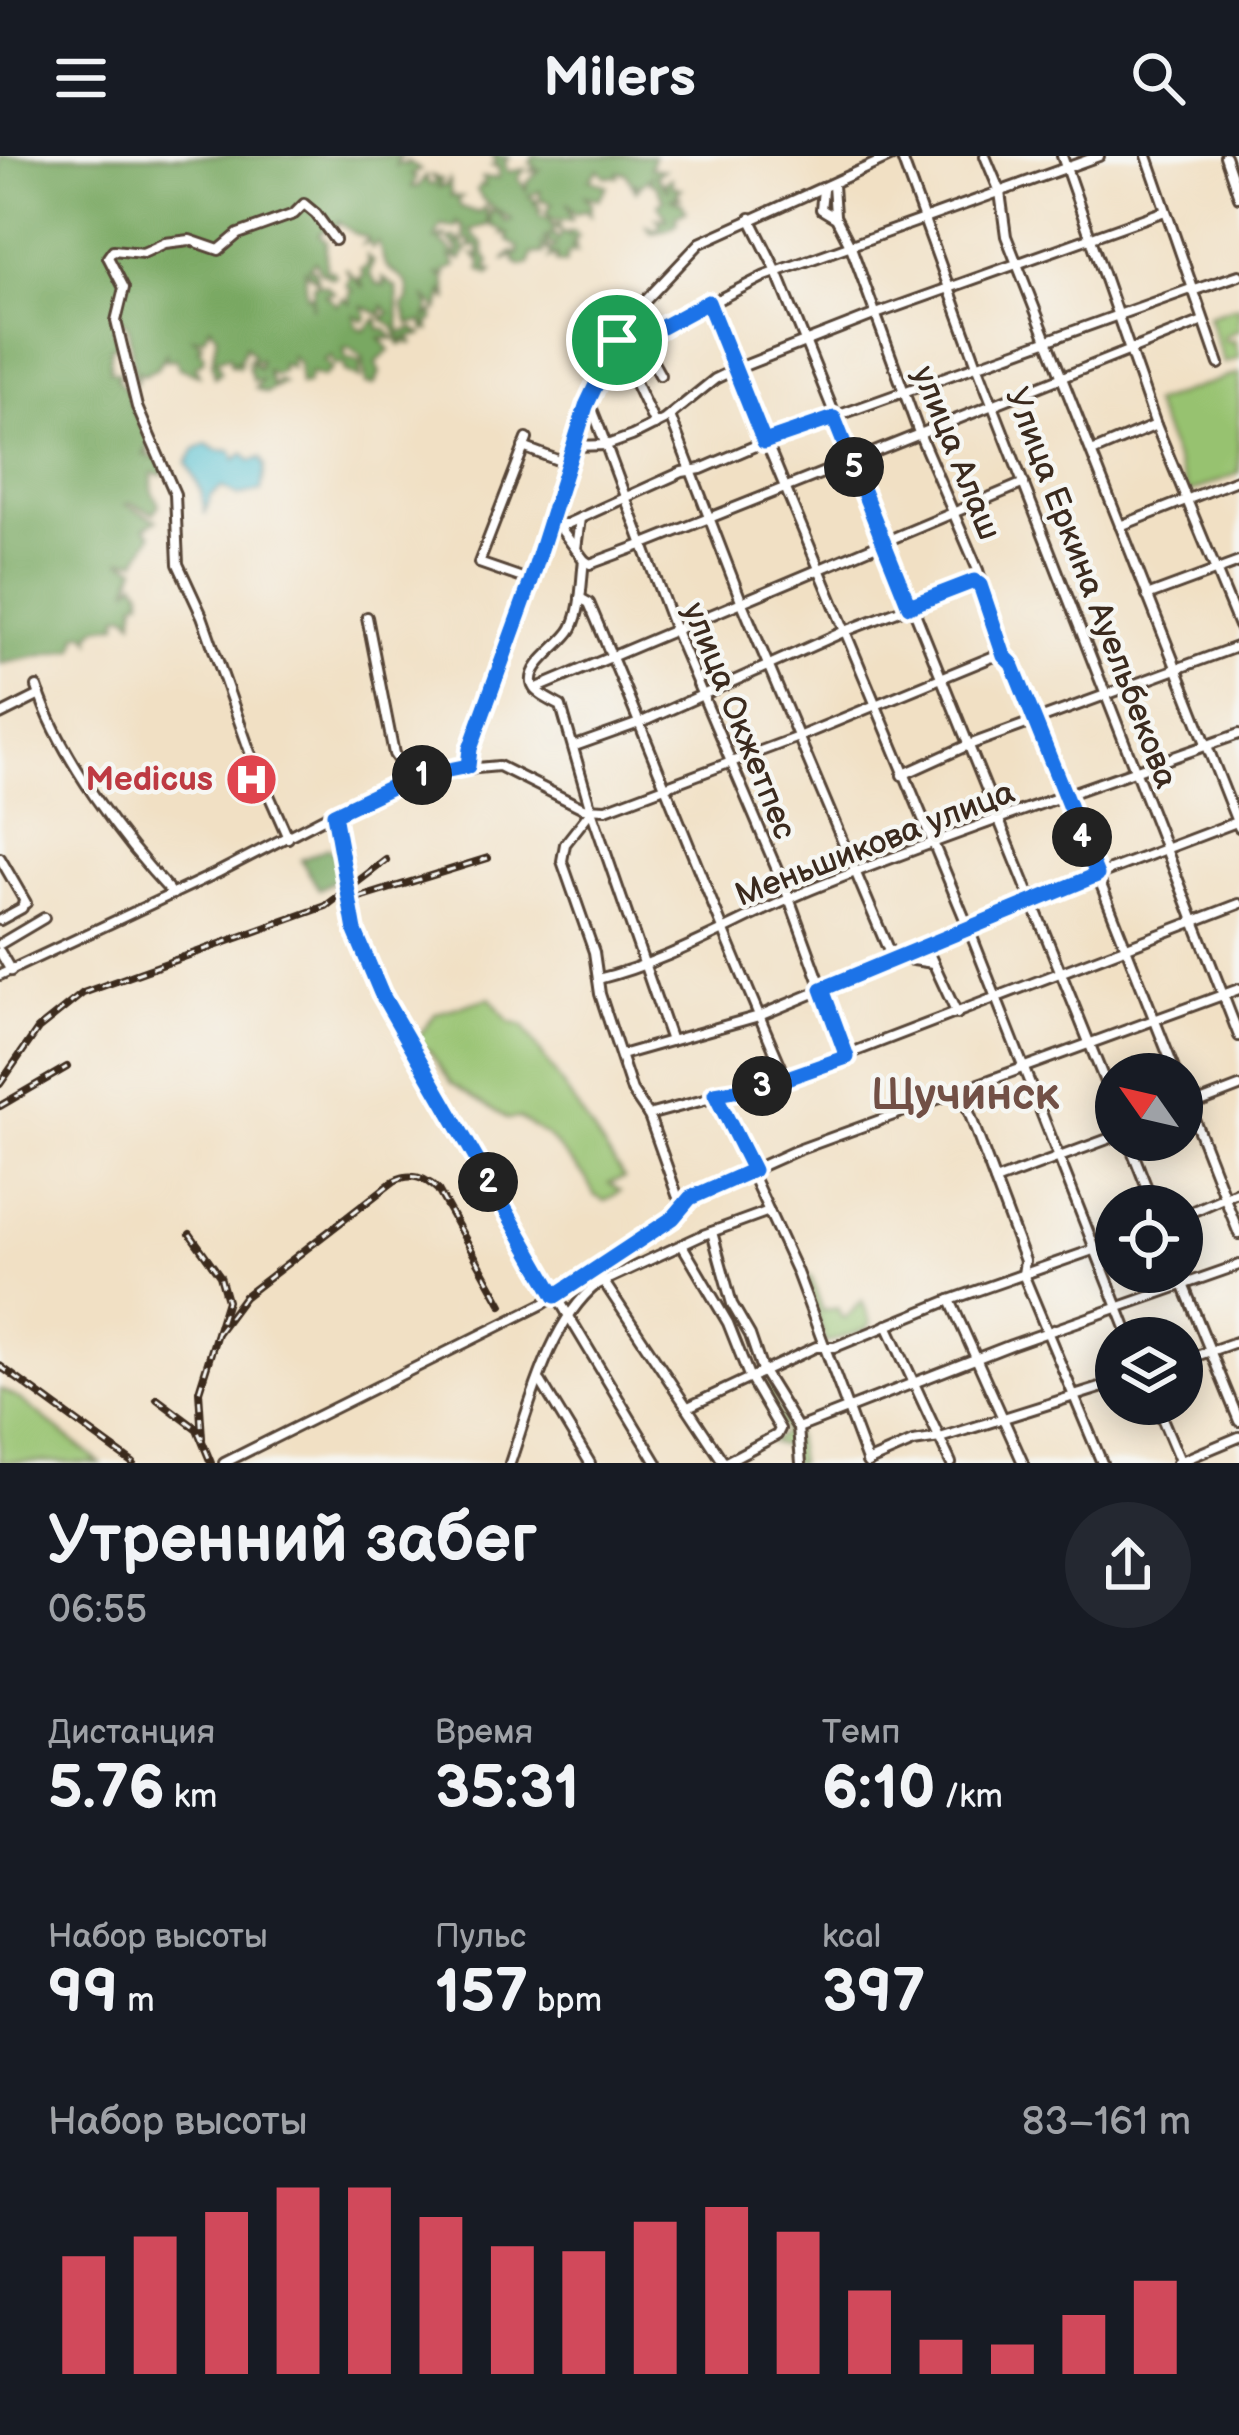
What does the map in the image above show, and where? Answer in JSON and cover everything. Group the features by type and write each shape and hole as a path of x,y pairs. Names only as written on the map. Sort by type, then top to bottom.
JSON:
{"street":[{"path":"468,766 470,749 554,525 586,406 651,291 700,243 897,156"},
{"name":"Улица Еркина Ауельбекова","path":"897,156 1239,1036"},
{"path":"621,1054 759,1016 1166,847 1238,823 1005,233 1000,192 985,156"},
{"path":"1061,156 1156,425 1239,626"},
{"path":"623,340 640,339 777,272 1099,156"},
{"path":"1147,156 1219,364"},
{"path":"1225,156 1239,197"},
{"path":"986,198 991,169"},
{"path":"833,185 835,217"},
{"name":"улица Алаш","path":"823,190 821,208 835,217 850,248 1004,656 1036,720 1168,1053"},
{"path":"986,198 1003,210"},
{"path":"288,838 178,564 175,494 136,407 116,316 124,288 108,257 113,250 143,253 178,240 199,241 219,250 238,234 294,214 304,204 335,240"},
{"path":"574,446 607,445 655,425 715,379 804,342 1165,212"},
{"path":"750,218 777,272 884,545 1095,1055"},
{"path":"554,525 903,391 1239,275"},
{"path":"708,302 969,929 1122,1317"},
{"path":"554,525 590,564 1203,321"},
{"path":"640,339 660,375"},
{"path":"623,340 627,365 655,425"},
{"name":"улица Окжетпес","path":"586,406 594,412 700,694 789,898 847,1057"},
{"path":"670,416 742,603 854,872 896,959"},
{"path":"1092,452 1156,425"},
{"path":"531,581 479,563 525,443 568,464"},
{"path":"1120,526 1239,479"},
{"path":"534,689 1024,483"},
{"path":"576,550 580,518"},
{"path":"534,689 535,671 572,628 584,560"},
{"path":"1147,596 1239,562"},
{"path":"575,746 642,722 843,632 978,581"},
{"path":"580,598 589,603 642,722 707,897 786,1078"},
{"path":"367,616 394,754 410,778"},
{"path":"902,775 966,746 1239,646"},
{"path":"0,974 410,778 468,766 499,766 591,810 606,809 1004,656"},
{"path":"534,689 561,706 591,810 670,1041"},
{"path":"0,715 38,691 91,790 173,894"},
{"name":"Меньшикова улица","path":"598,979 644,964 854,872 1239,734"},
{"path":"591,810 565,844 562,860 594,952 632,1091 648,1115 684,1204"},
{"path":"334,814 355,931 381,993 567,1317 657,1463"},
{"path":"0,858 25,902 0,920"},
{"path":"648,1115 847,1057 1239,904"},
{"path":"11,970 0,948 44,918"},
{"path":"926,947 957,1013"},
{"path":"896,959 934,963"},
{"path":"224,1463 555,1296 673,1218 684,1204 753,1170 1239,989"},
{"path":"1203,1101 1239,1087"},
{"path":"961,1091 1025,1261 1023,1274 1102,1463"},
{"path":"715,1094 796,1270 867,1463 913,1442 940,1438 1095,1389"},
{"path":"995,1180 1095,1144"},
{"path":"1203,1147 1239,1234"},
{"path":"1203,1206 1239,1191"},
{"path":"512,1461 567,1317 584,1295 682,1245 769,1211"},
{"path":"712,1232 732,1304 750,1334 762,1370 798,1428 801,1463"},
{"path":"595,1270 724,1463 779,1432 728,1323 682,1245"},
{"path":"688,1407 762,1370 1093,1251"},
{"path":"1203,1278 1239,1265"},
{"path":"798,1428 1162,1293"},
{"path":"1185,1293 1239,1420"},
{"path":"950,1300 1023,1463"},
{"path":"887,1325 951,1463"},
{"path":"1203,1354 1239,1341"},
{"path":"540,1381 590,1463"},
{"path":"1165,1425 1180,1462 1239,1437"}],"green space":[{"path":"0,156 403,156 396,168 407,161 420,170 411,175 416,178 412,187 418,187 426,176 433,185 436,181 430,175 442,180 438,187 449,180 451,196 462,197 458,200 461,207 479,213 485,206 489,225 470,230 484,245 490,262 486,268 493,271 489,275 480,270 481,261 474,255 480,256 477,245 469,248 472,240 466,241 463,227 457,223 456,228 441,226 435,240 447,235 441,242 456,255 459,251 448,240 455,237 458,245 461,239 466,252 461,260 450,256 456,266 445,271 446,276 437,274 445,280 449,301 443,292 439,310 424,296 430,307 426,317 435,311 428,323 431,332 429,328 425,331 423,322 409,324 403,305 408,300 407,287 385,265 378,242 372,248 369,242 363,244 368,238 338,221 334,234 327,228 319,234 326,241 326,271 336,276 321,272 315,261 309,267 318,281 305,270 312,309 314,284 326,285 334,293 325,294 337,305 343,298 350,303 353,291 346,285 350,276 345,267 364,289 359,278 364,276 361,269 368,266 367,256 373,262 370,274 377,284 385,286 383,278 397,288 400,333 414,328 422,335 408,337 411,344 402,339 400,345 394,327 382,319 390,313 383,306 382,315 363,307 364,321 354,315 357,327 365,330 377,318 379,329 394,339 380,338 390,350 376,363 380,373 374,385 366,384 363,358 349,347 344,349 346,358 360,361 360,379 344,371 344,364 334,365 331,356 324,360 332,369 323,377 310,373 307,384 300,385 298,362 291,356 291,368 282,363 282,371 275,375 267,371 273,387 278,380 284,383 266,393 255,388 262,380 253,381 248,366 254,363 259,369 260,360 248,361 253,355 245,346 235,361 241,362 239,367 231,365 229,356 217,359 221,372 215,377 212,363 217,335 210,326 204,338 193,338 203,345 199,349 203,361 195,366 199,375 179,368 176,359 166,360 166,354 157,368 144,375 139,371 136,385 128,326 117,317 113,329 119,345 111,346 110,371 120,373 117,379 131,395 129,402 150,441 143,457 149,451 164,470 162,475 152,473 152,492 159,504 154,513 126,505 157,520 145,527 152,535 137,560 120,560 136,567 128,589 136,581 142,599 136,602 133,621 127,614 119,615 118,624 98,627 91,640 85,633 78,635 75,649 0,664"},
{"path":"492,156 511,157 505,159 507,172 525,169 518,178 526,190 540,170 531,171 536,166 530,163 533,156 654,156 650,168 664,170 656,175 668,191 665,181 671,178 673,186 682,189 676,193 680,197 670,198 682,203 686,211 676,216 673,227 652,234 647,226 657,230 661,223 656,218 668,220 658,205 664,200 650,182 651,176 641,185 635,183 636,191 626,173 605,176 599,169 590,179 607,186 599,199 585,196 591,204 590,215 586,210 575,214 567,202 572,220 554,220 546,213 552,204 540,198 540,191 529,196 539,202 534,203 542,210 540,216 550,219 551,225 560,224 560,231 554,227 544,238 550,250 556,246 546,241 548,237 555,235 558,240 563,232 570,237 568,232 573,231 579,237 574,239 576,246 571,246 577,252 568,253 565,264 556,262 557,255 550,258 552,254 542,245 544,253 532,254 530,264 522,266 514,255 504,261 512,252 518,254 518,247 508,241 508,234 502,235 503,231 491,225 490,210 506,222 512,220 483,200 477,190 485,186 482,178 498,178"},
{"path":"1239,306 1239,330 1224,336 1226,342 1234,340 1239,358 1224,363 1208,316"},
{"path":"1239,373 1239,473 1189,493 1152,403"},
{"path":"328,848 334,852 341,877 319,889 301,860"},
{"path":"490,998 509,1022 523,1026 624,1178 609,1183 620,1191 606,1201 595,1196 585,1177 547,1136 519,1118 508,1119 451,1083 429,1050 415,1041 436,1013"},
{"path":"804,1274 811,1277 823,1311 838,1308 846,1318 862,1301 871,1323 867,1329 826,1343"},
{"path":"760,1374 772,1390 779,1414 794,1430 799,1463 792,1463 784,1446 770,1442 785,1432 752,1377"},
{"path":"0,1389 21,1400 100,1463 0,1461"}],"water":[{"path":"207,444 232,451 235,460 244,453 251,461 261,458 265,466 261,491 238,496 222,487 211,496 205,514 201,490 187,463 195,449"}],"railway":[{"path":"343,903 488,858"},
{"path":"0,1084 38,1029 83,993 326,906 386,860"},
{"path":"0,1106 67,1067"},
{"path":"218,1332 244,1297 394,1181 412,1176 438,1190 502,1305"},
{"path":"190,1234 220,1276 227,1301 199,1391 202,1438"},
{"path":"0,1366 133,1463"},
{"path":"157,1399 197,1429 211,1463"}],"place":[{"name":"Medicus","path":"252,780"}],"district":[{"name":"Щучинск","path":"965,1095"}],"route":[{"path":"708,302 764,442 834,418 909,606 974,581 980,585 1004,656 1012,664 1097,875 822,989 847,1057 764,1086 715,1094 753,1170 690,1198 673,1218 555,1296 381,993 355,931 334,814 410,778 468,766 586,406 617,340 640,339 708,302"}]}
